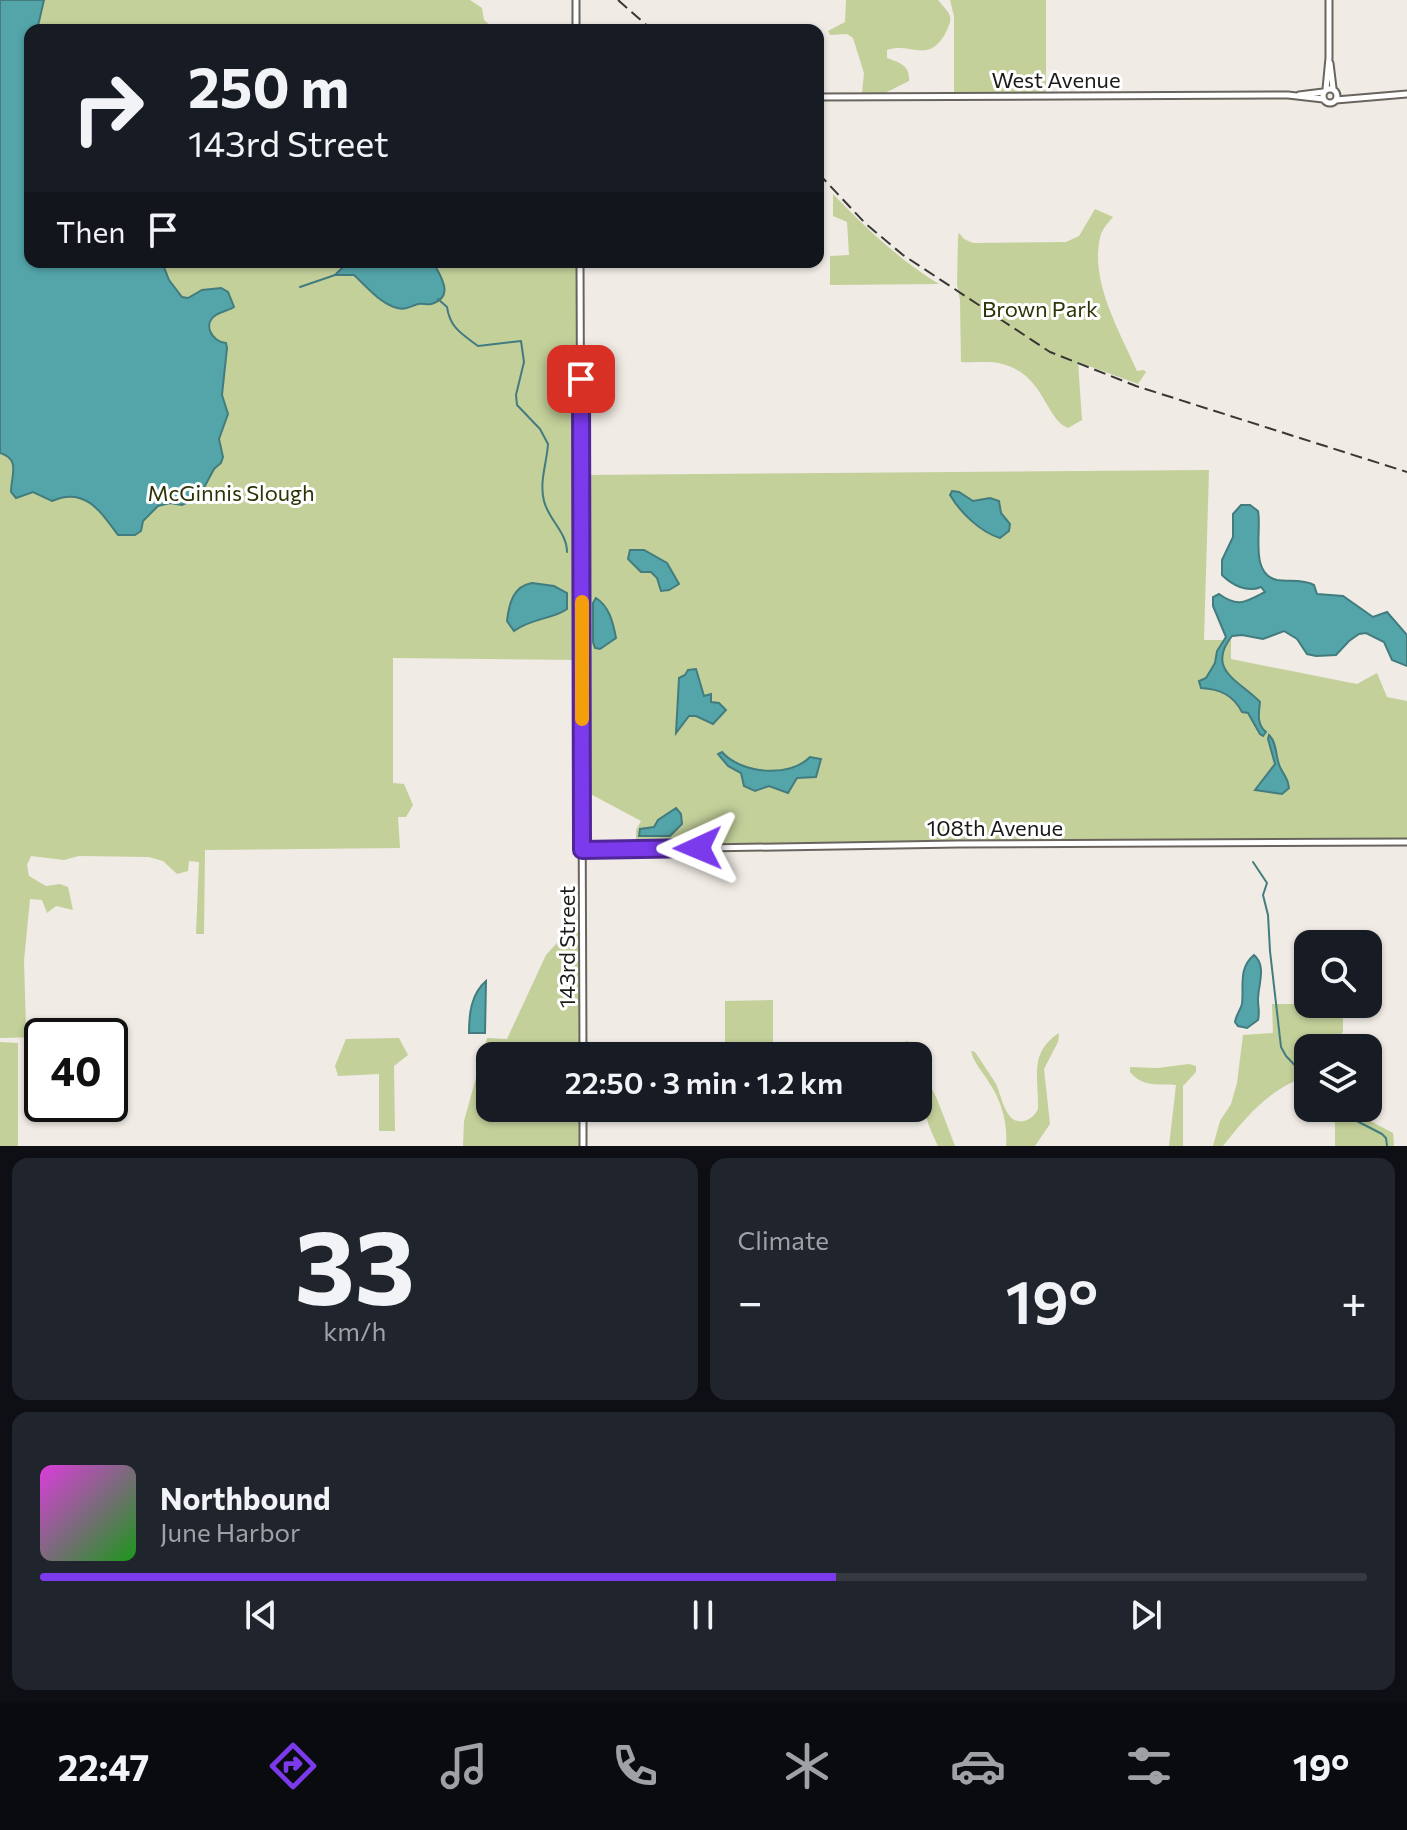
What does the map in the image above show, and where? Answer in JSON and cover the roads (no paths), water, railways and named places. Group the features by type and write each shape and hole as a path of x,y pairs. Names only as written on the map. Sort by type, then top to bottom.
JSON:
{"street":[{"path":"576,0 576,24"},
{"path":"1329,0 1329,62 1324,93 1329,104 1335,94 1329,62"},
{"path":"1324,93 1372,96 1407,94"},
{"name":"West Avenue","path":"824,97 1294,96 1324,93"},
{"name":"143rd Street","path":"580,268 583,1042"},
{"name":"108th Avenue","path":"582,850 945,844 1407,842"},
{"path":"583,1122 583,1146"}],"water":[{"name":"McGinnis Slough","path":"0,0 44,0 38,24 24,24 24,268 164,268 182,297 188,298 202,290 221,288 228,292 234,307 216,315 209,328 213,336 226,343 222,395 228,414 219,439 223,457 221,463 214,469 199,497 182,505 170,503 158,506 143,521 141,531 135,535 118,535 98,510 83,499 64,497 52,501 33,492 16,498 11,492 13,464 11,459 0,453"},
{"path":"342,268 436,268 444,291 439,301 404,309 377,297 354,275 335,275"},
{"path":"952,491 973,501 990,498 999,501 1001,513 1010,524 1009,531 1000,538 978,526 954,501 950,495"},
{"path":"1241,505 1250,505 1258,511 1258,551 1263,570 1268,576 1277,580 1310,583 1317,594 1343,596 1373,617 1387,612 1407,635 1407,666 1392,660 1384,642 1366,633 1349,641 1336,655 1316,656 1307,654 1297,639 1284,631 1263,639 1232,636 1222,658 1224,666 1235,681 1260,702 1259,722 1266,732 1263,736 1248,713 1242,712 1230,697 1201,688 1199,681 1206,678 1226,637 1213,606 1213,597 1219,594 1242,602 1265,592 1261,587 1240,587 1222,575 1222,560 1233,537 1233,514"},
{"path":"630,550 644,550 667,563 679,584 661,591 657,578 651,572 641,572 628,559"},
{"path":"532,583 554,586 567,593 567,609 514,631 507,621 511,602 520,588"},
{"path":"596,598 612,620 616,638 600,649 595,648 593,642 593,603"},
{"path":"696,669 704,696 711,694 711,702 719,703 726,710 713,724 689,716 676,733 679,678 688,670"},
{"path":"1269,735 1289,785 1282,794 1255,790 1275,764"},
{"path":"722,752 741,765 766,771 790,768 810,757 821,759 816,777 797,778 788,793 769,786 755,791 744,786 741,773 728,766 718,754"},
{"path":"676,808 681,814 682,824 670,836 639,836 640,829 654,827 658,820"},
{"path":"1254,955 1261,970 1259,1014 1258,1020 1247,1028 1235,1022 1242,1004 1244,972"},
{"path":"486,981 485,1033 469,1033 474,998"}],"waterway":[{"path":"300,287 335,275"},
{"path":"438,299 447,307 458,330 478,346 521,341 524,362 516,395 517,405 540,429 548,444 543,494 546,508 564,538 567,552"},
{"path":"1253,862 1267,883 1263,895 1268,915 1281,1047 1294,1064"},
{"path":"1359,1122 1382,1134 1387,1146"}],"railway":[{"path":"618,0 645,24"},
{"path":"824,179 866,224 903,255 1050,352 1136,386 1407,472"}],"park label":[{"name":"Brown Park","path":"1040,309"}]}
